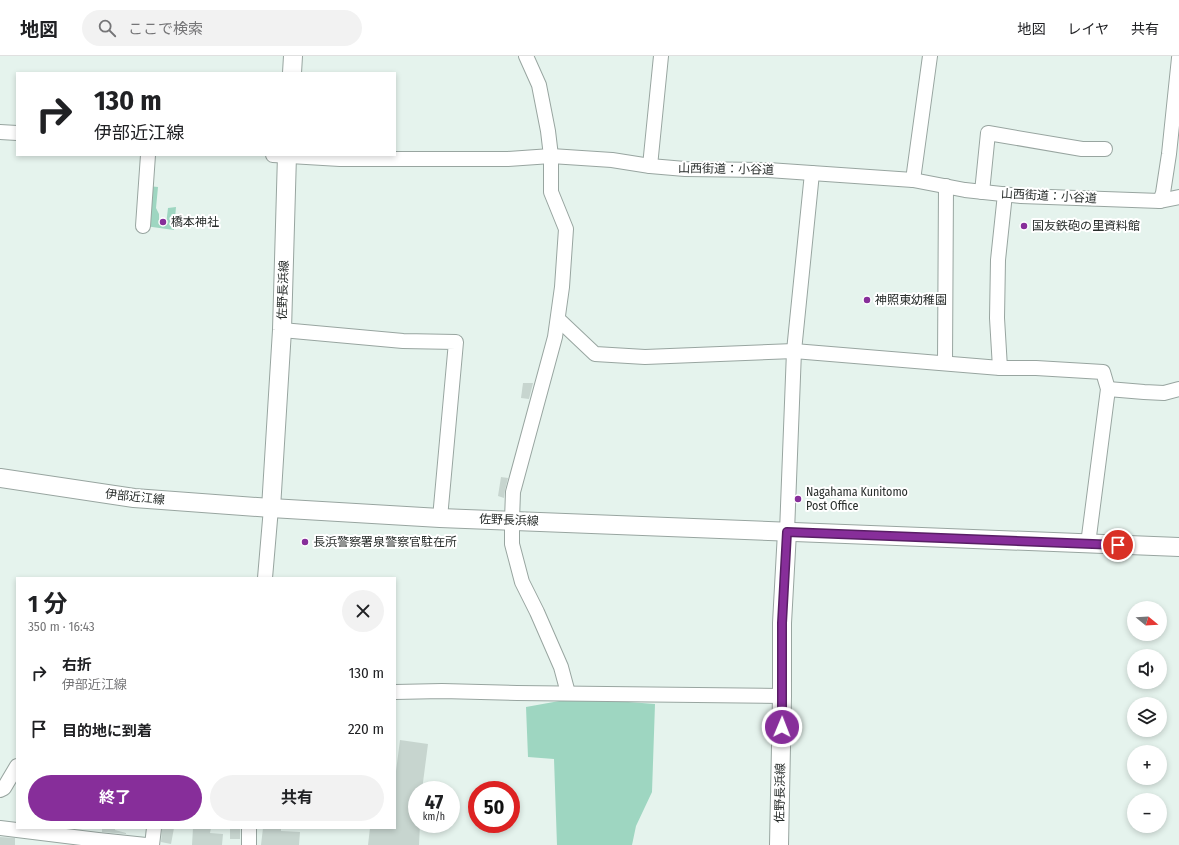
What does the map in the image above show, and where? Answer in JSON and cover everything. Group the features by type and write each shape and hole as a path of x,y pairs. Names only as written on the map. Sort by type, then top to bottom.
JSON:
{"main road":[{"path":"292,72 293,56"},
{"name":"佐野長浜線","path":"282,156 282,330 271,508 440,518 787,532 782,623 779,845"},
{"name":"伊部近江線","path":"0,478 134,498 271,508"},
{"path":"787,532 1179,547"}],"street":[{"path":"526,56 539,84 551,156 551,192 566,229 562,287 555,337 513,492 512,544 522,582 561,667 568,693"},
{"path":"650,166 661,56"},
{"path":"913,180 930,56"},
{"path":"1160,201 1163,192 1179,58"},
{"path":"0,132 16,133"},
{"path":"982,192 988,133 1082,149 1105,149"},
{"path":"143,226 148,156"},
{"name":"山西街道：小谷道","path":"296,156 340,159 508,159 551,156 612,160 650,166 685,169 768,170 913,180 965,190 1020,196 1160,201 1179,197"},
{"path":"787,532 794,351 812,173"},
{"path":"945,363 946,186"},
{"path":"1000,368 997,318 998,260 1005,194"},
{"path":"558,319 595,354 645,357 794,351 1000,368 1036,368 1103,372 1108,389 1088,544"},
{"path":"282,330 403,341 456,342 440,518"},
{"path":"1108,389 1164,393 1179,389"},
{"path":"264,577 271,508"},
{"path":"396,692 442,691 782,696"},
{"path":"0,790 4,788 16,768"},
{"path":"0,828 98,843 146,845"},
{"path":"152,845 154,829"},
{"path":"248,829 249,845"}],"green space":[{"path":"148,186 158,187 156,208 159,214 159,224 166,225 168,208 176,207 174,230 145,226"},
{"path":"576,698 655,704 652,792 636,826 632,845 557,845 554,759 528,757 526,707"}],"building":[{"path":"523,383 533,383 529,399 521,398"},
{"path":"501,477 508,478 504,498 498,496"},
{"path":"400,740 428,744 423,781 408,781 408,833 420,833 419,845 368,845 370,829 396,829 396,771"},
{"path":"102,829 115,829 126,834 102,832"},
{"path":"162,829 174,829 171,844 161,842"},
{"path":"193,829 211,829 210,833 223,834 222,845 192,845"},
{"path":"230,829 240,829 240,839 230,839"},
{"path":"263,829 281,829 281,831 300,832 299,845 261,845"},
{"path":"0,837 15,838 15,845 0,845"}],"place":[{"name":"橋本神社","path":"163,222"},
{"name":"国友鉄砲の里資料館","path":"1024,226"},
{"name":"神照東幼稚園","path":"867,300"},
{"name":"Nagahama Kunitomo Post Office","path":"798,499"},
{"name":"長浜警察署泉警察官駐在所","path":"305,542"}],"route":[{"path":"782,727 782,623 787,532 1118,545"}]}
